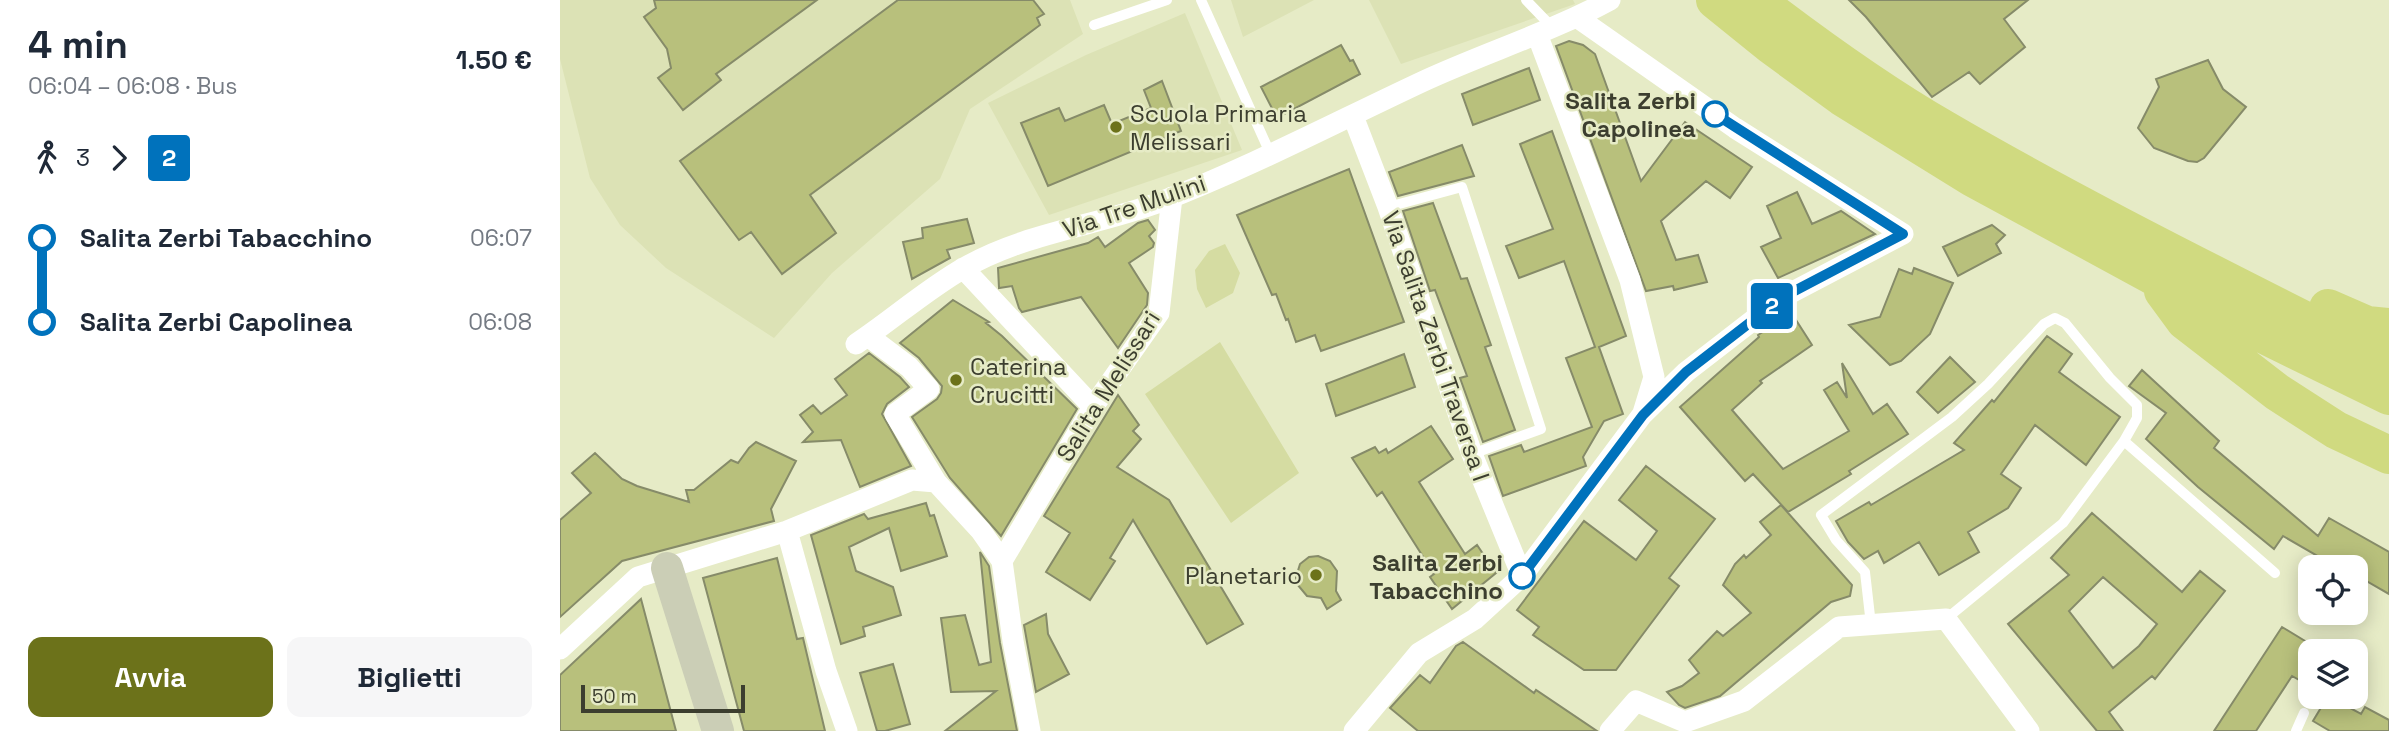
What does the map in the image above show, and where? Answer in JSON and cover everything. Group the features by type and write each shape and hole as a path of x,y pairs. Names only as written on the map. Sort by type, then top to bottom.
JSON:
{"highway":[{"path":"1715,0 1842,97 1973,178 2389,363"},
{"path":"1756,0 1857,73 2163,264 2236,321 2389,396"},
{"path":"2163,264 2227,265 2367,325 2389,327"},
{"path":"2163,264 2185,321 2277,392 2336,430 2389,455"}],"street":[{"name":"Via Tre Mulini","path":"936,482 895,414 929,389 909,367 862,340 963,268 1000,250 1133,212 1171,197 1427,80 1578,18 1610,0"},
{"path":"1354,731 1419,653 1475,620 1522,576 1643,415 1686,372 1783,297 1903,234 1735,128 1578,18"},
{"path":"1545,31 1630,280 1654,377 1643,415"},
{"name":"Via Salita Zerbi Traversa I","path":"1353,116 1388,207 1472,454 1522,576"},
{"name":"Salita Melissari","path":"1002,561 1093,407 1159,313 1171,197"},
{"path":"963,268 1093,407"},
{"path":"560,649 638,577 788,531 912,480 936,482 981,531 1002,561 1013,641 1030,731"},
{"path":"788,531 826,671 847,731"},
{"path":"667,568 718,731"},
{"path":"1609,731 1636,701 1685,722 1744,701 1839,627 1946,619 2029,731"}],"lane":[{"path":"1094,25 1167,0"},
{"path":"1201,0 1270,153"},
{"path":"1526,0 1545,31"},
{"path":"1388,207 1462,187 1541,429 1472,454"},
{"path":"1871,625 1865,572 1836,540 1821,515 1952,417 1988,384 2044,324 2055,318 2065,323 2110,378 2137,405 2137,418 2124,441 2063,523 1946,619"},
{"path":"2124,441 2275,573"},
{"path":"2296,731 2304,713"}],"shaded area":[{"path":"560,0 1070,0 1083,34 970,109 940,179 832,273 774,338 666,268 620,225 590,178 560,59"},
{"path":"1231,0 1314,0 1243,37"},
{"path":"1369,0 1573,0 1575,4 1401,64"},
{"name":"Scuola Primaria Melissari","path":"1185,13 1242,150 1049,215 988,103 1086,55"},
{"path":"1225,244 1240,273 1233,293 1206,308 1197,289 1195,270 1209,251"},
{"path":"1220,342 1299,473 1231,523 1145,394"}],"building":[{"path":"654,0 817,0 716,74 721,80 683,110 658,78 671,68 667,49 644,17 656,8"},
{"path":"898,0 1033,0 1044,14 1037,18 1040,25 810,195 836,233 782,274 751,232 739,240 680,161"},
{"path":"1849,0 2028,0 2004,19 2025,47 1980,84 1969,72 1932,97"},
{"path":"1569,41 1583,45 1595,54 1641,181 1685,122 1752,167 1730,198 1706,181 1661,221 1676,260 1698,255 1707,282 1674,290 1673,286 1646,291 1556,46"},
{"path":"1341,45 1360,74 1277,118 1261,87"},
{"path":"2208,60 2223,89 2246,107 2204,158 2197,162 2154,148 2138,128 2159,87 2156,79"},
{"path":"1529,68 1540,100 1473,125 1462,94"},
{"path":"1162,81 1181,131 1048,186 1021,123 1059,108 1065,121 1104,105 1112,124 1151,108 1144,90"},
{"path":"1552,131 1626,336 1599,347 1623,414 1604,421 1583,457 1586,466 1503,496 1489,456 1521,445 1524,452 1592,427 1566,358 1595,347 1564,261 1519,278 1506,246 1553,229 1520,144"},
{"path":"1462,145 1474,176 1398,196 1389,172"},
{"path":"1349,169 1404,322 1321,351 1315,335 1296,342 1288,319 1286,320 1276,294 1272,295 1237,215"},
{"path":"1797,192 1812,224 1841,211 1875,234 1778,278 1761,247 1781,238 1767,206"},
{"path":"1433,203 1461,279 1467,278 1491,345 1485,347 1515,430 1483,442 1460,378 1467,376 1435,290 1430,291 1403,211"},
{"path":"967,219 974,243 947,250 950,258 912,279 903,242 923,238 922,228"},
{"path":"1148,220 1155,230 1149,236 1154,243 1153,247 1129,263 1148,293 1147,305 1118,348 1081,297 1022,312 1012,286 999,288 998,268 1088,243 1098,237 1105,247 1138,223"},
{"path":"1992,225 2005,235 1996,244 2001,253 1958,276 1943,247"},
{"path":"1914,268 1953,283 1930,334 1901,361 1890,365 1849,325 1880,317 1899,269 1912,274"},
{"path":"953,300 989,322 986,323 1077,409 1001,536 950,478 912,417 937,399 942,386 919,358 900,343"},
{"path":"1788,316 1791,319 1794,317 1812,345 1760,381 1762,383 1732,410 1783,469 1849,431 1824,390 1837,382 1847,398 1842,363 1873,414 1887,404 1908,434 1849,471 1851,474 1788,512 1753,474 1745,481 1680,407 1759,337 1758,335"},
{"path":"2047,336 2072,354 2059,372 2120,417 2086,465 2035,425 2001,474 2021,488 2008,508 1968,532 1979,552 1939,575 1919,542 1884,563 1878,551 1864,559 1848,542 1836,521 1869,502 1871,505 1964,450 1954,443 1992,400 1994,402"},
{"path":"869,353 909,387 887,404 882,414 911,466 860,487 841,440 803,442 813,432 800,415 813,405 821,414 847,395 835,379"},
{"path":"1404,354 1415,387 1336,416 1326,384"},
{"path":"1950,357 1975,382 1938,413 1917,392"},
{"path":"2142,370 2219,441 2214,448 2318,536 2329,518 2389,552 2389,594 2368,582 2368,555 2316,555 2283,536 2274,549 2198,487 2146,439 2166,413 2129,386"},
{"path":"1118,395 1139,425 1133,431 1141,439 1117,467 1169,500 1243,624 1207,644 1133,520 1110,558 1115,561 1090,600 1046,572 1070,533 1044,516"},
{"path":"1431,426 1453,459 1419,482 1465,554 1477,545 1496,573 1452,609 1430,577 1434,574 1382,492 1377,496 1352,458 1375,447 1379,453 1386,449 1388,453"},
{"path":"756,442 796,461 771,509 774,521 622,561 560,617 560,520 591,493 572,473 595,453 622,479 689,502 686,490 694,490 731,460 738,463"},
{"path":"1646,466 1715,519 1669,578 1679,586 1616,670 1584,670 1533,635 1539,627 1517,610 1584,521 1636,560 1657,531 1619,500"},
{"path":"926,503 930,516 934,515 947,556 901,571 889,528 849,547 856,571 893,587 901,615 863,627 865,636 841,644 811,535 864,514 868,519"},
{"path":"1781,505 1852,585 1850,596 1831,602 1720,696 1685,708 1667,692 1682,686 1699,673 1689,660 1717,631 1723,636 1751,613 1723,585 1735,564 1744,555 1746,558 1771,535 1760,522"},
{"path":"2092,513 2182,592 2200,571 2225,591 2155,679 2152,676 2109,712 2123,731 2097,731 2008,624 2069,575 2051,558","holes":["2103,577 2157,624 2139,646 2113,668 2069,611"]},
{"path":"980,552 989,566 1017,731 945,731 996,691 951,692 941,618 965,615 979,665 991,662"},
{"path":"1318,556 1330,561 1337,571 1336,591 1341,600 1327,609 1321,598 1307,596 1297,584 1300,564 1309,557"},
{"path":"777,558 797,639 803,638 825,731 744,731 703,578"},
{"path":"641,599 676,731 560,731 560,675"},
{"path":"1046,614 1048,634 1069,674 1036,692 1024,625"},
{"path":"2282,627 2302,639 2298,639 2298,679 2292,676 2256,731 2214,731"},
{"path":"1463,642 1534,693 1536,690 1597,731 1418,731 1390,708 1420,675 1430,683 1456,646"},
{"path":"893,664 910,724 877,731 860,673"},
{"path":"2320,709 2352,709 2361,714 2364,709 2368,709 2389,720 2389,731 2330,731 2313,721"}],"bus line":[{"name":"2","path":"1522,576 1643,415 1686,372 1783,297 1903,234 1715,114"}],"place":[{"name":"Salita Zerbi Capolinea","path":"1715,114"},
{"name":"Scuola Primaria Melissari","path":"1116,127"},
{"name":"Caterina Crucitti","path":"956,380"},
{"name":"Planetario","path":"1316,575"},
{"name":"Salita Zerbi Tabacchino","path":"1522,576"}]}
